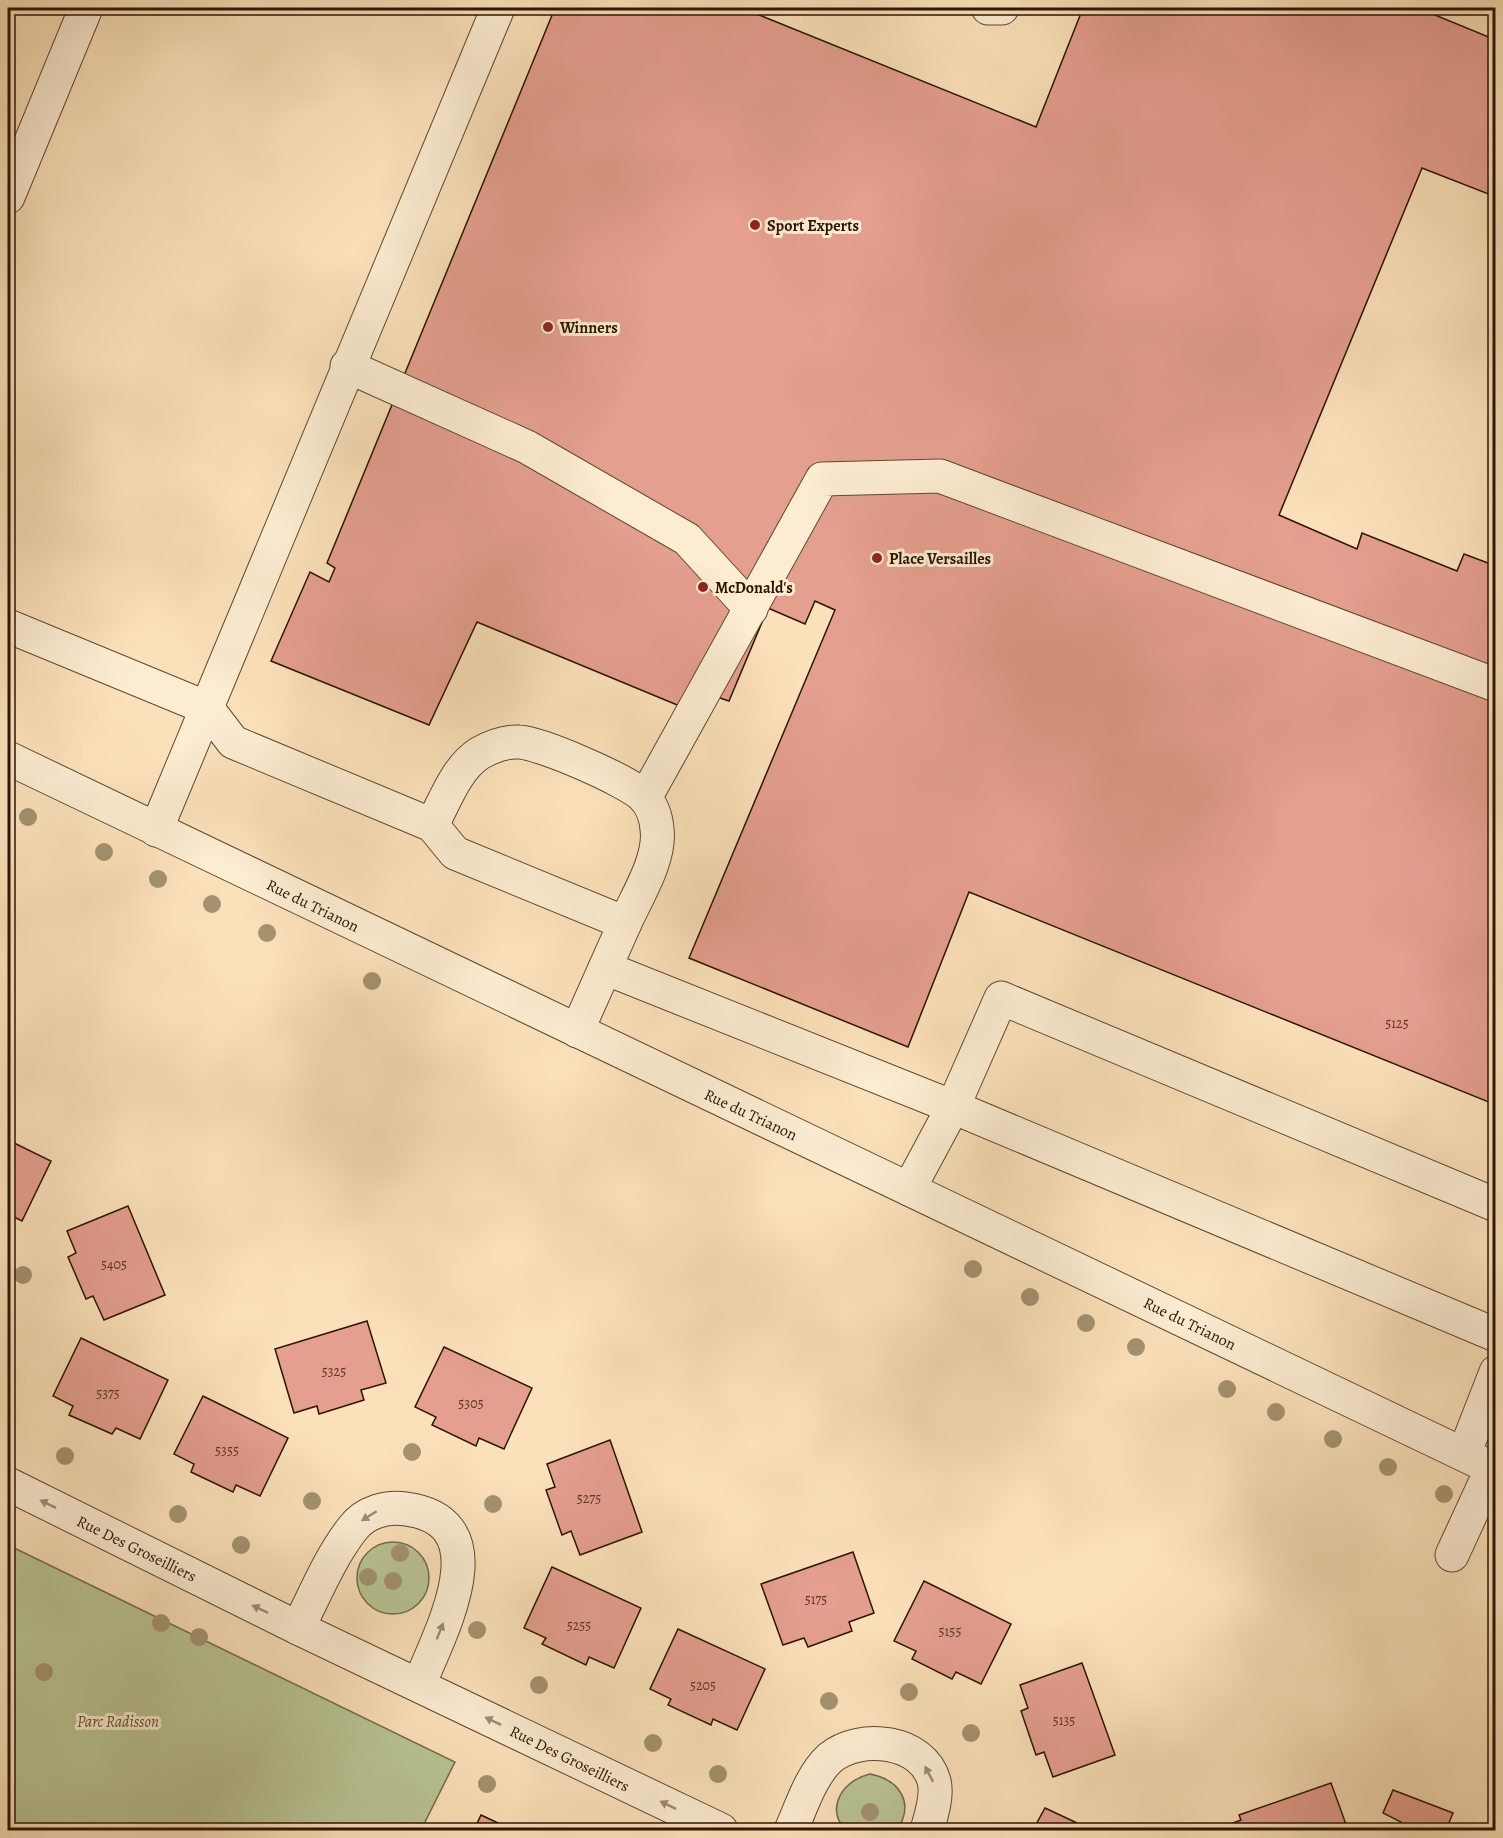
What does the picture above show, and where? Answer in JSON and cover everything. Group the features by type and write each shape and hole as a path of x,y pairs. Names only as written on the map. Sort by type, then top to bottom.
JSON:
{"street":[{"path":"8,197 86,8"},
{"path":"156,830 498,8"},
{"path":"988,8 1002,8"},
{"path":"348,366 527,447 687,539 751,609"},
{"path":"645,798 822,479 940,476 1496,685"},
{"path":"8,626 207,708 233,742 432,825 455,853 625,923"},
{"path":"432,825 463,768 479,754 500,745 518,742 537,746 632,786 645,798 654,812 658,831 656,849 577,1031"},
{"name":"Rue du Trianon","path":"8,758 1484,1464"},
{"path":"605,968 953,1107 1496,1335"},
{"path":"909,1189 953,1107 1001,998 1496,1205"},
{"path":"1452,1555 1484,1464 1496,1372"},
{"name":"Rue Des Groseilliers","path":"8,1484 298,1628 721,1830"},
{"path":"298,1628 354,1527 374,1511 398,1508 420,1510 441,1521 456,1540 460,1566 452,1601 419,1685"},
{"path":"791,1830 812,1786 829,1759 850,1746 874,1741 898,1747 922,1761 934,1781 933,1809 927,1830"}],"green space":[{"path":"393,1542 413,1548 423,1558 429,1578 423,1598 413,1608 393,1614 373,1608 363,1598 357,1578 363,1558 373,1548"},
{"name":"Parc Radisson","path":"8,1545 455,1762 421,1830 8,1830"},
{"path":"870,1774 889,1781 902,1794 905,1811 897,1830 845,1830 839,1821 837,1803 840,1795 852,1782"}],"building":[{"name":"Place Versailles","path":"555,8 742,8 1036,127 1083,8 1418,8 1496,40 1496,197 1422,168 1279,515 1357,549 1362,533 1457,571 1464,554 1496,566 1496,1105 969,892 908,1047 689,958 835,610 815,601 805,624 768,608 729,701 708,694 699,714 477,622 429,725 271,661 310,572 329,582 335,568 327,563"},
{"path":"8,1140 51,1161 22,1221 8,1214"},
{"path":"128,1206 165,1295 104,1320 93,1296 86,1299 68,1257 76,1253 67,1231"},
{"path":"367,1321 386,1383 361,1390 364,1400 319,1414 317,1406 294,1413 275,1349"},
{"path":"81,1338 168,1380 140,1439 116,1428 112,1434 69,1415 73,1406 53,1396"},
{"path":"444,1347 532,1388 504,1449 479,1438 476,1446 432,1425 436,1417 415,1407"},
{"path":"203,1396 288,1438 260,1496 236,1485 233,1492 191,1472 194,1464 174,1454"},
{"path":"610,1440 642,1532 580,1555 571,1531 562,1535 546,1490 555,1487 547,1464"},
{"path":"853,1552 874,1613 849,1622 852,1631 808,1647 804,1638 783,1645 761,1584"},
{"path":"552,1567 641,1608 614,1668 589,1657 586,1665 542,1644 546,1638 524,1628"},
{"path":"924,1581 1011,1624 981,1684 956,1672 952,1679 912,1659 916,1651 894,1641"},
{"path":"678,1629 765,1669 737,1730 713,1719 711,1725 668,1705 671,1699 650,1689"},
{"path":"1082,1663 1115,1755 1053,1777 1044,1752 1036,1755 1021,1711 1028,1708 1020,1685"},
{"path":"1331,1783 1348,1830 1235,1830 1233,1823 1241,1820 1239,1815"},
{"path":"1393,1790 1453,1813 1446,1830 1398,1830 1401,1822 1383,1813"},
{"path":"1045,1808 1092,1830 1033,1830"},
{"path":"481,1815 513,1830 474,1830"}],"place":[{"name":"Sport Experts","path":"755,225"},
{"name":"Winners","path":"548,327"},
{"name":"Place Versailles","path":"877,558"},
{"name":"McDonald's","path":"703,587"}]}
